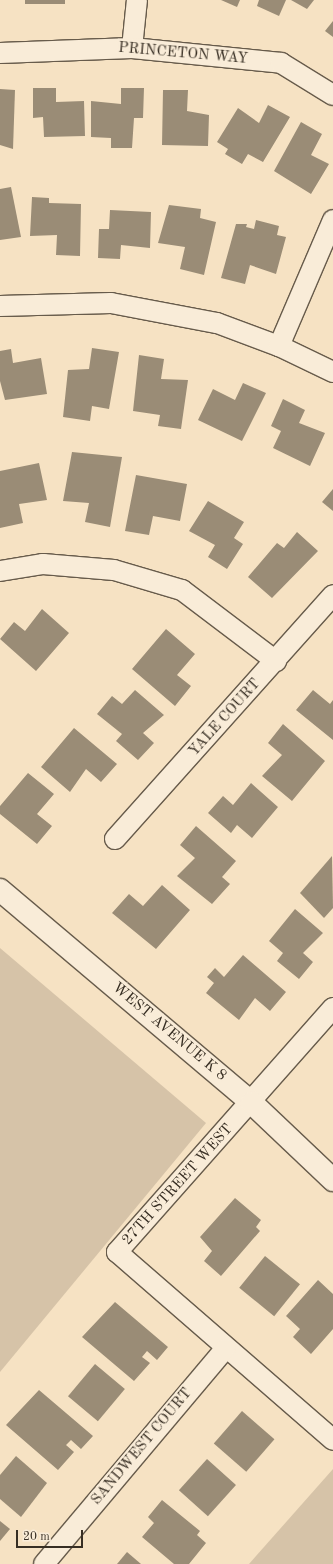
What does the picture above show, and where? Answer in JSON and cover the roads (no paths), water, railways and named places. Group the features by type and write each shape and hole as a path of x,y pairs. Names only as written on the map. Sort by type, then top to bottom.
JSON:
{"street":[{"path":"132,48 137,0"},
{"name":"PRINCETON WAY","path":"0,53 132,48 281,63 333,95"},
{"path":"279,346 333,220"},
{"path":"0,306 111,303 217,323 279,346 333,372"},
{"path":"0,571 43,564 114,570 182,590 276,661"},
{"name":"YALE COURT","path":"115,839 276,661 333,595"},
{"name":"WEST AVENUE K 8","path":"0,890 252,1102 333,1180"},
{"name":"27TH STREET WEST","path":"225,1349 117,1252 252,1102 333,1008"},
{"path":"225,1349 333,1440"},
{"name":"SANDWEST COURT","path":"44,1564 225,1349"}]}
